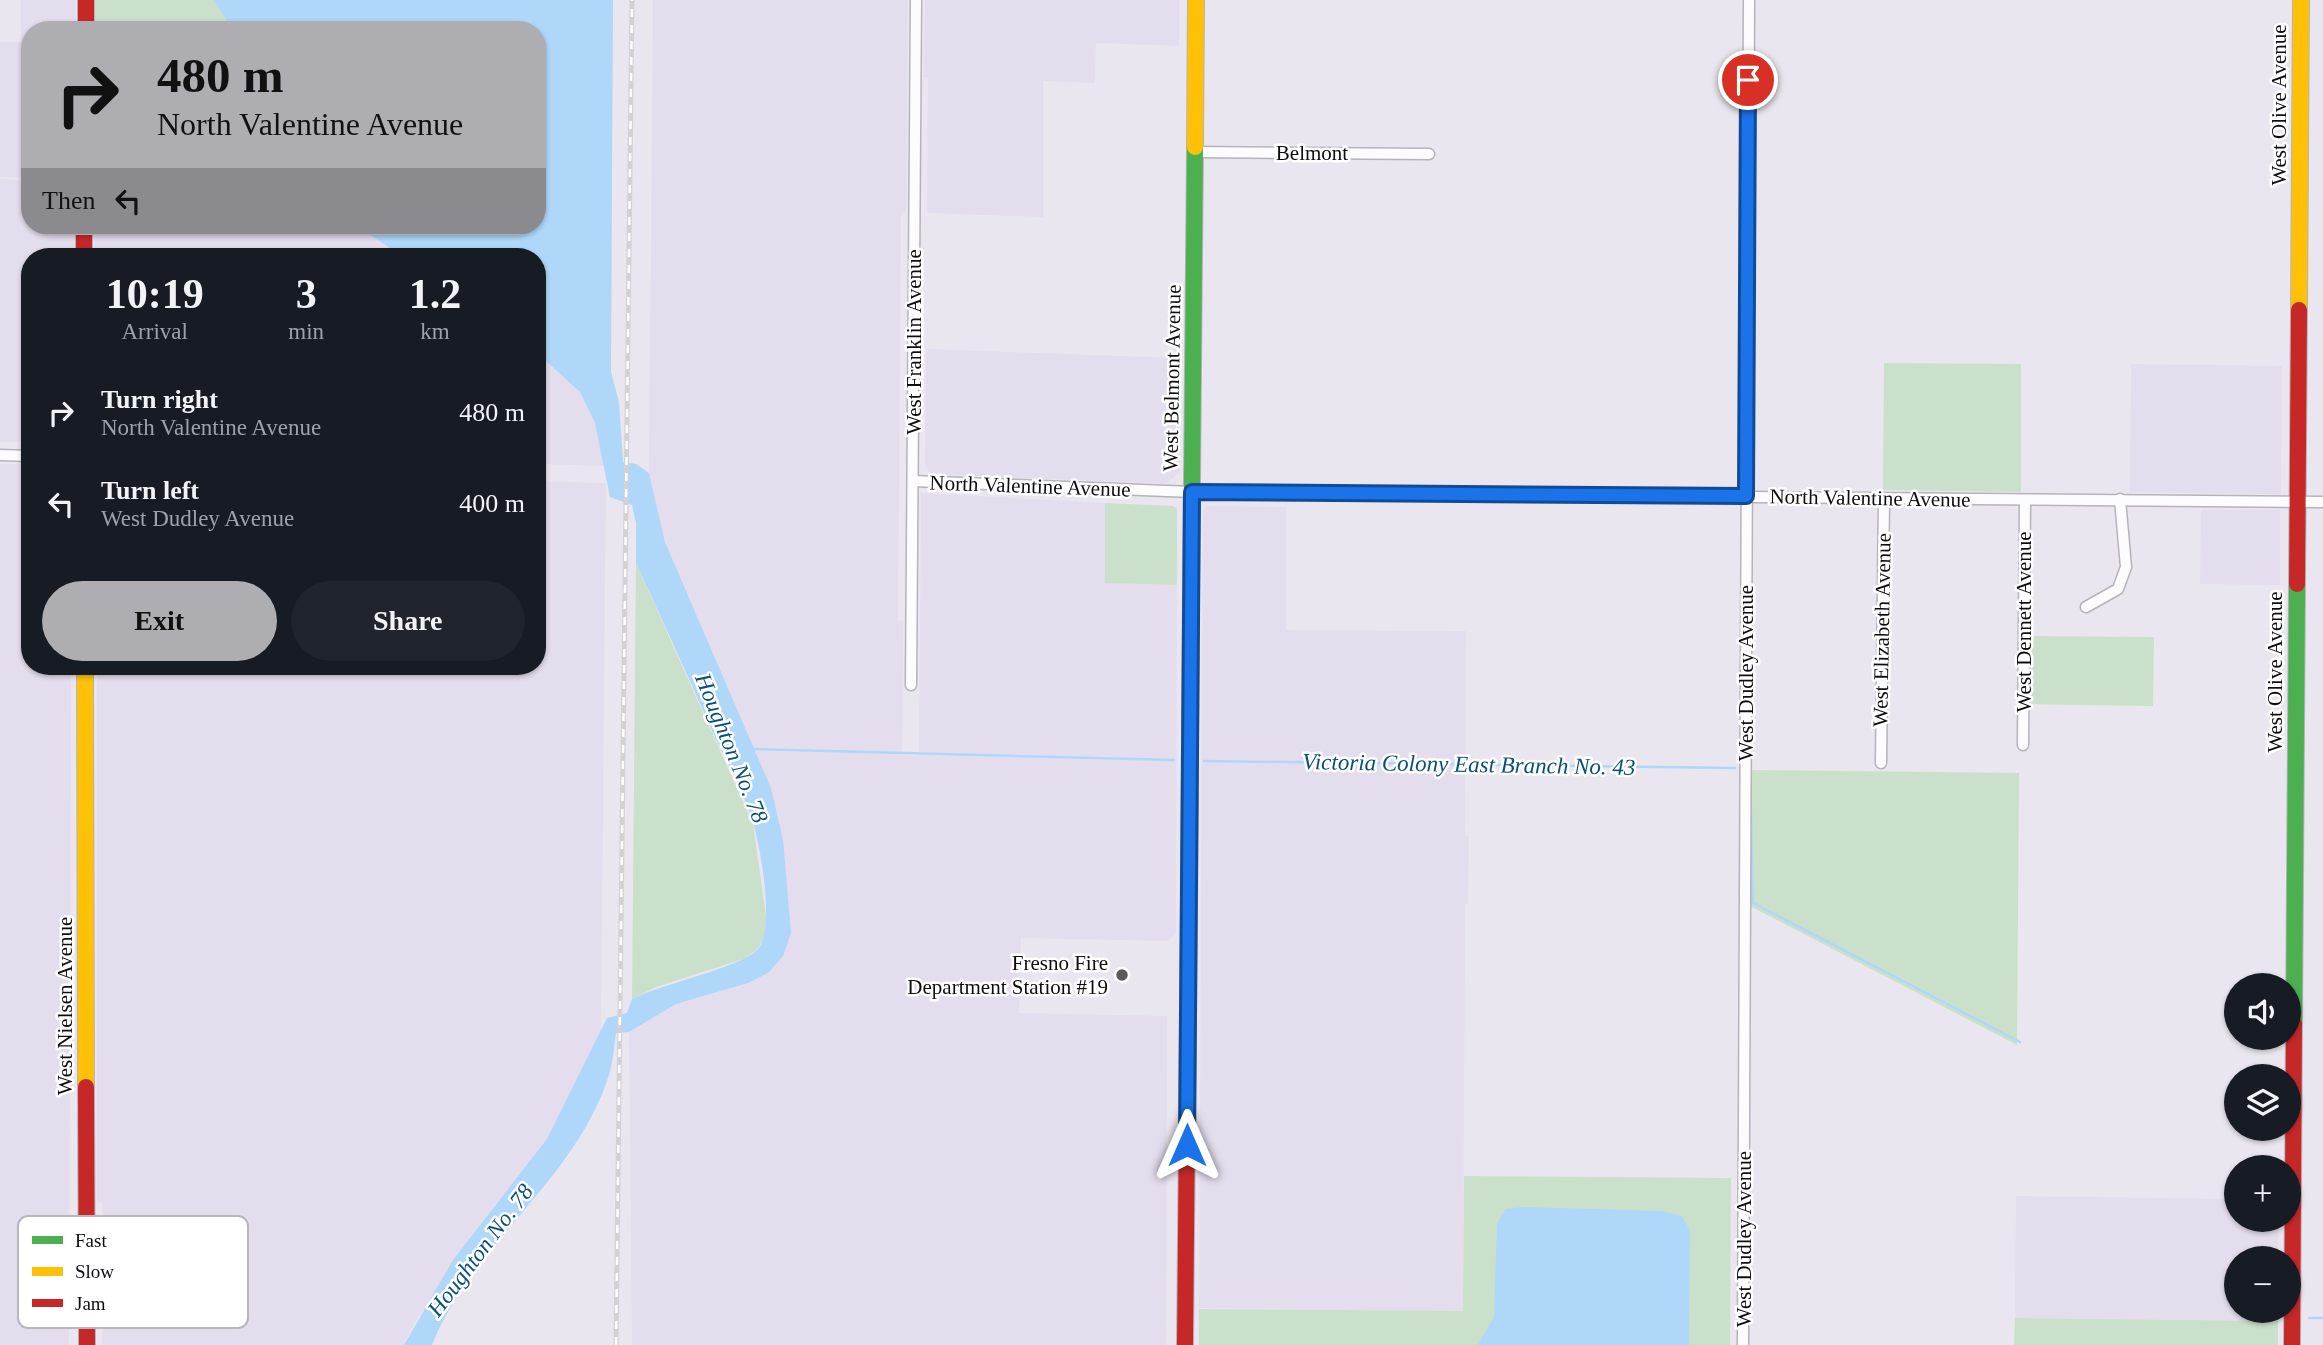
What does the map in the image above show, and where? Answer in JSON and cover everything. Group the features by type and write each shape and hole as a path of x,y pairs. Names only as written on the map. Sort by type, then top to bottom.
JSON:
{"street":[{"path":"86,0 86,21"},
{"name":"West Franklin Avenue","path":"911,685 916,0"},
{"name":"West Belmont Avenue","path":"1185,1345 1196,0"},
{"name":"West Dudley Avenue","path":"1743,1345 1749,0"},
{"name":"West Olive Avenue","path":"2292,1345 2301,0"},
{"name":"Belmont","path":"1196,152 1429,154"},
{"path":"0,455 21,456"},
{"name":"North Valentine Avenue","path":"913,481 1192,492 2323,502"},
{"name":"West Elizabeth Avenue","path":"1881,763 1884,498"},
{"path":"2086,607 2118,589 2126,567 2120,499"},
{"name":"West Dennett Avenue","path":"2023,745 2025,500"},
{"name":"West Nielsen Avenue","path":"85,675 87,1216"}],"shaded area":[{"path":"21,0 76,0 76,21 21,21"},
{"path":"653,0 908,0 906,212 901,213 898,620 903,621 902,755 919,756 921,493 1105,503 1105,583 1177,585 1176,934 1168,941 1021,938 1019,1013 1167,1016 1166,1345 632,1345 629,1032 676,1004 748,983 768,973 783,839 771,788 665,542 649,473"},
{"path":"925,0 1179,0 1179,46 1096,43 1095,83 1043,81 1043,217 927,213 928,77 924,77"},
{"path":"0,42 21,42 21,178 0,177"},
{"path":"0,179 21,180 21,235 76,235 76,248 21,248 21,442 0,442"},
{"path":"94,235 370,235 390,248 94,248"},
{"path":"926,349 1179,358 1180,472 1166,484 931,474 925,466"},
{"path":"546,361 580,392 595,423 606,466 546,464"},
{"path":"2131,364 2282,366 2281,494 2130,492"},
{"path":"0,464 21,464 21,675 71,675 69,1216 18,1216 18,1328 69,1328 69,1345 0,1345"},
{"path":"546,481 606,483 601,1034 569,1101 547,1139 414,1323 404,1345 102,1345 102,1328 248,1328 248,1216 102,1216 102,1203 97,1202 97,675 546,675"},
{"path":"1207,506 1286,507 1286,630 1466,631 1465,835 1469,836 1468,904 1465,904 1463,1312 1199,1308 1203,510"},
{"path":"2201,510 2280,510 2280,585 2200,584"},
{"path":"2016,1196 2224,1199 2224,1232 2279,1232 2278,1246 2224,1246 2224,1320 2015,1318"}],"green space":[{"path":"95,0 214,0 227,21 95,21"},
{"path":"1884,363 2021,364 2021,492 1883,490"},
{"path":"1105,503 1173,506 1177,509 1177,585 1105,583"},
{"path":"636,563 753,824 766,916 765,935 757,950 743,959 656,987 632,999"},
{"path":"2020,636 2154,637 2153,706 2019,704"},
{"path":"1750,770 2019,773 2017,1045 1750,906"},
{"path":"1464,1176 1731,1178 1730,1345 1199,1345 1199,1309 1463,1311"},
{"path":"2015,1318 2278,1323 2278,1345 2014,1345"}],"water":[{"name":"Houghton No. 78","path":"214,0 613,0 611,372 619,402 623,462 636,464 649,473 665,542 771,788 783,839 791,933 783,956 768,973 748,983 676,1004 629,1032 616,1033 609,1075 594,1113 549,1180 472,1275 450,1309 432,1345 404,1345 453,1260 547,1139 607,1018 627,1013 632,999 733,964 756,951 762,941 766,910 760,854 754,826 741,790 636,563 636,523 632,505 610,497 595,423 580,392 546,361 546,248 390,248 370,235 546,235 546,21 227,21"},
{"path":"1523,1207 1662,1211 1682,1216 1690,1230 1689,1345 1478,1345 1494,1317 1497,1224 1506,1209"}],"waterway":[{"name":"Victoria Colony East Branch No. 43","path":"751,749 1174,760"},
{"name":"Victoria Colony East Branch No. 43","path":"1204,761 1735,768"},
{"name":"Victoria Colony East Branch No. 43","path":"1750,771 1753,903 2020,1042"},
{"name":"Victoria Colony East Branch No. 43","path":"2309,1318 2323,1318"}],"railway":[{"path":"616,1345 632,0"}],"traffic: fast":[{"path":"1191,591 1195,147"},
{"path":"2294,973 2297,584"}],"traffic: slow":[{"path":"1195,147 1196,0"},
{"path":"2299,310 2301,0"},
{"path":"1189,902 1191,591"},
{"path":"85,675 86,1087"}],"traffic: jam":[{"path":"86,0 86,21"},
{"path":"84,235 84,248"},
{"path":"2297,584 2299,310"},
{"path":"1185,1345 1189,902"},
{"path":"2292,1345 2294,1050"},
{"path":"86,1087 86,1216"},
{"path":"87,1328 87,1345"}],"place":[{"name":"Fresno Fire Department Station #19","path":"1122,975"}],"route":[{"path":"1187,1145 1192,492 1746,496 1748,80"}]}
